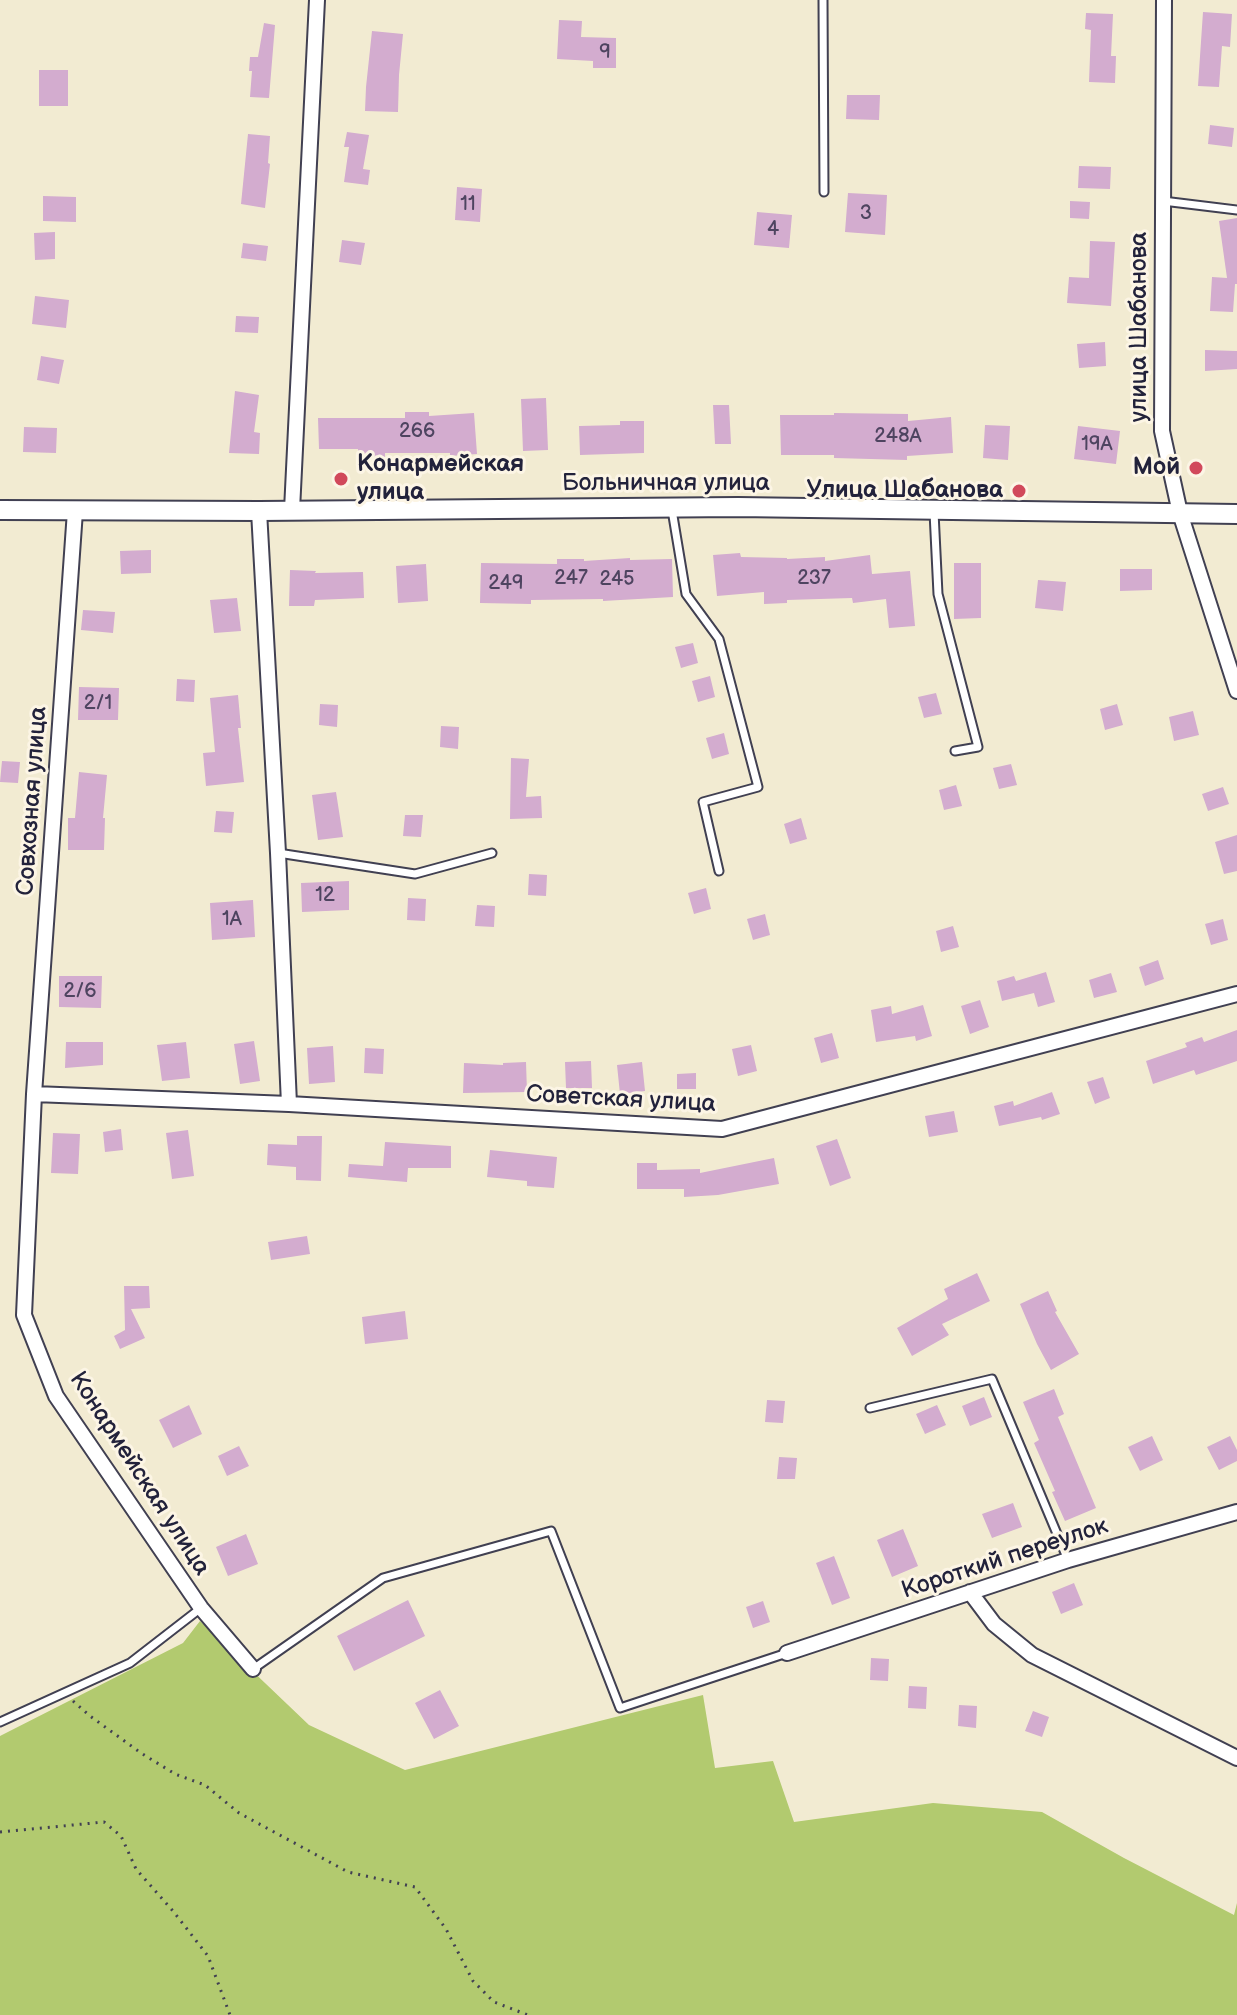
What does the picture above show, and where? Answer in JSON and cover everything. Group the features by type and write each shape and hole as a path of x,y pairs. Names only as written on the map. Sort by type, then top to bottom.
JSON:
{"street":[{"path":"292,510 317,0"},
{"name":"улица Шабанова","path":"1164,0 1162,431 1180,513 1237,691"},
{"name":"Больничная улица","path":"0,510 672,507 1237,514"},
{"name":"Совхозная улица","path":"34,1094 75,511"},
{"path":"259,511 289,1104"},
{"name":"Советская улица","path":"34,1094 289,1104 722,1129 1237,994"},
{"name":"Конармейская улица","path":"34,1094 24,1315 56,1396 201,1608 253,1669"},
{"name":"Короткий переулок","path":"787,1653 1068,1560 1237,1512"},
{"path":"970,1592 994,1624 1032,1655 1237,1758"}],"lane":[{"path":"823,0 824,192"},
{"path":"1163,201 1237,210"},
{"path":"672,507 686,594 719,639 758,787 703,802 719,871"},
{"path":"934,510 938,594 978,747 955,751"},
{"path":"278,853 415,874 492,853"},
{"path":"870,1408 992,1379 1068,1560"},
{"path":"253,1669 383,1578 551,1531 620,1708 787,1653"},
{"path":"0,1722 130,1663 201,1608"}],"path":[{"path":"65,1693 90,1716 141,1753 175,1774 205,1785 239,1813 348,1872 415,1887 446,1929 473,1981 494,2002 528,2015"},
{"path":"0,1832 104,1822 121,1836 136,1869 208,1956 230,2015"}],"green space":[{"path":"200,1621 309,1725 405,1770 703,1695 715,1768 773,1761 794,1822 933,1803 1042,1812 1234,1915 1237,1903 1237,2015 0,2015 0,1736 183,1643"}],"building":[{"path":"1203,12 1232,14 1230,47 1222,46 1219,87 1198,86"},
{"path":"1086,13 1113,14 1111,56 1116,56 1115,83 1089,82 1091,30 1085,29"},
{"path":"559,20 582,21 581,37 616,38 616,68 593,68 593,61 557,59"},
{"path":"264,23 275,25 269,98 250,97 250,57 258,57"},
{"path":"372,31 403,34 398,112 365,111"},
{"path":"39,70 68,70 68,106 39,106"},
{"path":"847,95 880,95 879,120 846,119"},
{"path":"1210,125 1234,128 1232,147 1208,144"},
{"path":"347,132 369,135 363,169 370,170 368,185 344,182 349,147 344,147"},
{"path":"248,134 270,136 265,208 241,204"},
{"path":"1079,166 1111,167 1110,189 1078,188"},
{"path":"457,187 482,189 480,222 455,220"},
{"path":"848,193 887,195 885,235 845,232"},
{"path":"43,196 76,197 76,222 43,221"},
{"path":"1070,201 1090,202 1089,219 1070,218"},
{"path":"757,212 792,215 789,248 754,245"},
{"path":"1237,218 1237,284 1233,312 1210,311 1212,277 1227,278 1219,221"},
{"path":"55,232 55,259 35,260 34,233"},
{"path":"342,240 365,243 361,265 339,262"},
{"path":"1090,241 1115,242 1111,306 1067,303 1069,277 1089,278"},
{"path":"243,243 268,246 266,261 241,258"},
{"path":"35,296 69,300 66,328 32,324"},
{"path":"236,316 259,317 258,333 235,332"},
{"path":"1105,342 1106,366 1079,368 1077,344"},
{"path":"1205,350 1237,351 1237,369 1205,371"},
{"path":"41,356 64,360 59,384 37,380"},
{"path":"235,391 259,395 254,432 260,433 259,454 229,453"},
{"path":"546,398 548,450 523,451 521,399"},
{"path":"713,405 729,405 731,444 715,444"},
{"path":"405,412 429,412 429,416 474,413 477,454 385,453 385,458 358,457 358,449 319,449 318,418 405,418"},
{"path":"908,414 908,421 951,417 953,453 907,456 907,460 781,455 780,415"},
{"path":"620,421 644,421 644,453 580,455 579,426 620,425"},
{"path":"985,425 1010,426 1008,460 983,458"},
{"path":"1078,426 1120,431 1116,464 1074,459"},
{"path":"24,427 57,428 56,453 23,452"},
{"path":"151,550 151,573 121,574 120,551"},
{"path":"740,553 741,557 825,557 825,561 870,555 872,574 910,571 915,626 889,628 886,599 853,603 852,598 787,600 787,603 764,604 764,592 717,596 713,555"},
{"path":"557,559 672,559 673,597 603,601 531,600 531,604 480,603 481,563 557,564"},
{"path":"954,563 981,563 981,618 954,619"},
{"path":"426,564 428,601 398,603 396,566"},
{"path":"1120,569 1152,569 1152,590 1120,591"},
{"path":"290,570 363,572 364,598 315,600 314,606 289,606"},
{"path":"1038,580 1066,582 1063,611 1035,608"},
{"path":"237,598 241,631 214,633 210,600"},
{"path":"83,610 115,612 113,633 81,630"},
{"path":"693,643 698,663 681,668 675,647"},
{"path":"710,676 715,697 698,702 692,681"},
{"path":"177,679 195,680 194,702 176,701"},
{"path":"79,687 119,688 118,720 78,720"},
{"path":"936,693 942,714 924,718 918,697"},
{"path":"238,695 244,782 206,786 203,753 215,752 210,698"},
{"path":"320,704 338,705 337,727 319,725"},
{"path":"1117,704 1123,725 1105,730 1100,709"},
{"path":"1193,711 1199,735 1174,741 1169,717"},
{"path":"441,726 459,727 458,749 440,747"},
{"path":"724,733 729,754 712,759 706,738"},
{"path":"511,758 529,759 526,797 541,796 542,818 510,819"},
{"path":"2,761 20,762 18,783 0,782"},
{"path":"1011,764 1017,785 999,789 993,768"},
{"path":"79,772 107,775 104,850 68,850 68,818 75,818"},
{"path":"956,785 962,806 944,810 939,790"},
{"path":"1223,787 1229,804 1208,811 1202,794"},
{"path":"336,792 343,837 318,840 312,795"},
{"path":"216,811 234,812 232,833 214,832"},
{"path":"405,815 423,815 421,837 403,836"},
{"path":"801,818 807,839 790,844 784,824"},
{"path":"1237,835 1237,871 1224,874 1215,842"},
{"path":"529,874 547,875 546,896 528,895"},
{"path":"349,881 349,910 302,912 301,883"},
{"path":"706,888 711,909 694,914 688,893"},
{"path":"408,898 426,899 425,921 407,920"},
{"path":"253,900 255,937 212,940 210,903"},
{"path":"477,905 495,906 494,927 475,926"},
{"path":"765,914 770,935 753,940 747,919"},
{"path":"1223,919 1228,940 1211,945 1205,924"},
{"path":"953,926 959,947 941,952 936,931"},
{"path":"1158,960 1164,979 1145,986 1139,967"},
{"path":"1046,972 1055,1002 1038,1007 1034,993 1002,1001 997,981 1014,976 1016,981"},
{"path":"1111,973 1117,992 1094,998 1089,980"},
{"path":"59,976 102,976 101,1008 59,1007"},
{"path":"980,1000 989,1027 970,1034 961,1006"},
{"path":"923,1005 932,1036 916,1041 915,1036 876,1042 871,1010 891,1006 892,1014"},
{"path":"1237,1030 1237,1061 1196,1075 1194,1070 1153,1084 1146,1061 1187,1047 1185,1043 1202,1037 1204,1042"},
{"path":"832,1033 839,1058 821,1063 814,1038"},
{"path":"254,1041 260,1081 240,1084 234,1044"},
{"path":"66,1042 103,1042 103,1065 65,1068"},
{"path":"186,1042 190,1078 162,1081 157,1045"},
{"path":"751,1045 757,1071 738,1076 732,1049"},
{"path":"333,1046 335,1082 309,1084 307,1048"},
{"path":"365,1048 384,1049 383,1074 364,1073"},
{"path":"591,1061 592,1088 566,1088 565,1062"},
{"path":"526,1062 527,1092 463,1093 464,1063 503,1065"},
{"path":"642,1062 645,1091 620,1094 617,1065"},
{"path":"696,1073 696,1089 677,1089 677,1074"},
{"path":"1103,1077 1110,1098 1095,1104 1087,1082"},
{"path":"1052,1092 1060,1114 1042,1120 1041,1117 999,1126 994,1106 1013,1101 1014,1106"},
{"path":"954,1111 958,1132 929,1137 925,1116"},
{"path":"121,1129 123,1150 105,1152 103,1132"},
{"path":"188,1130 194,1176 172,1179 166,1133"},
{"path":"53,1133 80,1134 78,1174 51,1173"},
{"path":"297,1136 322,1136 321,1181 296,1180 296,1167 267,1165 268,1144 297,1145"},
{"path":"837,1139 851,1178 830,1186 816,1146"},
{"path":"385,1142 451,1146 451,1168 408,1168 407,1182 348,1177 349,1164 383,1166"},
{"path":"490,1150 557,1157 554,1188 527,1186 527,1181 487,1177"},
{"path":"774,1158 779,1184 718,1195 684,1197 684,1189 637,1189 637,1163 657,1163 657,1170 700,1169 700,1173"},
{"path":"307,1236 310,1254 271,1260 268,1242"},
{"path":"977,1273 990,1301 942,1324 949,1335 912,1356 897,1328 948,1299 944,1289"},
{"path":"124,1286 149,1286 150,1308 131,1309 145,1338 120,1349 114,1336 125,1330"},
{"path":"1048,1291 1055,1312 1079,1354 1051,1370 1020,1304"},
{"path":"405,1311 408,1339 365,1344 362,1317"},
{"path":"1054,1389 1064,1414 1058,1417 1096,1508 1065,1521 1034,1443 1039,1440 1023,1402"},
{"path":"984,1397 992,1417 970,1426 962,1406"},
{"path":"767,1400 785,1401 783,1423 765,1422"},
{"path":"189,1405 202,1434 173,1448 159,1420"},
{"path":"937,1405 946,1425 925,1434 916,1414"},
{"path":"1152,1436 1163,1460 1140,1471 1128,1447"},
{"path":"1230,1436 1237,1450 1237,1461 1219,1470 1207,1447"},
{"path":"239,1446 249,1466 227,1476 218,1456"},
{"path":"779,1457 797,1458 795,1479 777,1479"},
{"path":"1013,1503 1022,1527 992,1538 982,1514"},
{"path":"903,1529 918,1566 892,1577 877,1540"},
{"path":"246,1534 258,1564 228,1576 216,1547"},
{"path":"834,1556 850,1598 832,1605 816,1563"},
{"path":"1074,1583 1083,1605 1061,1614 1052,1592"},
{"path":"408,1600 425,1636 354,1671 337,1636"},
{"path":"763,1601 770,1622 753,1628 746,1607"},
{"path":"871,1658 889,1659 888,1681 870,1680"},
{"path":"909,1686 927,1687 926,1709 908,1708"},
{"path":"440,1690 459,1726 434,1739 415,1703"},
{"path":"959,1705 977,1706 976,1728 958,1726"},
{"path":"1033,1711 1049,1717 1042,1737 1025,1731"}],"place":[{"name":"Мой","path":"1196,468"},
{"name":"Конармейская улица","path":"341,479"},
{"name":"Улица Шабанова","path":"1019,491"}]}
